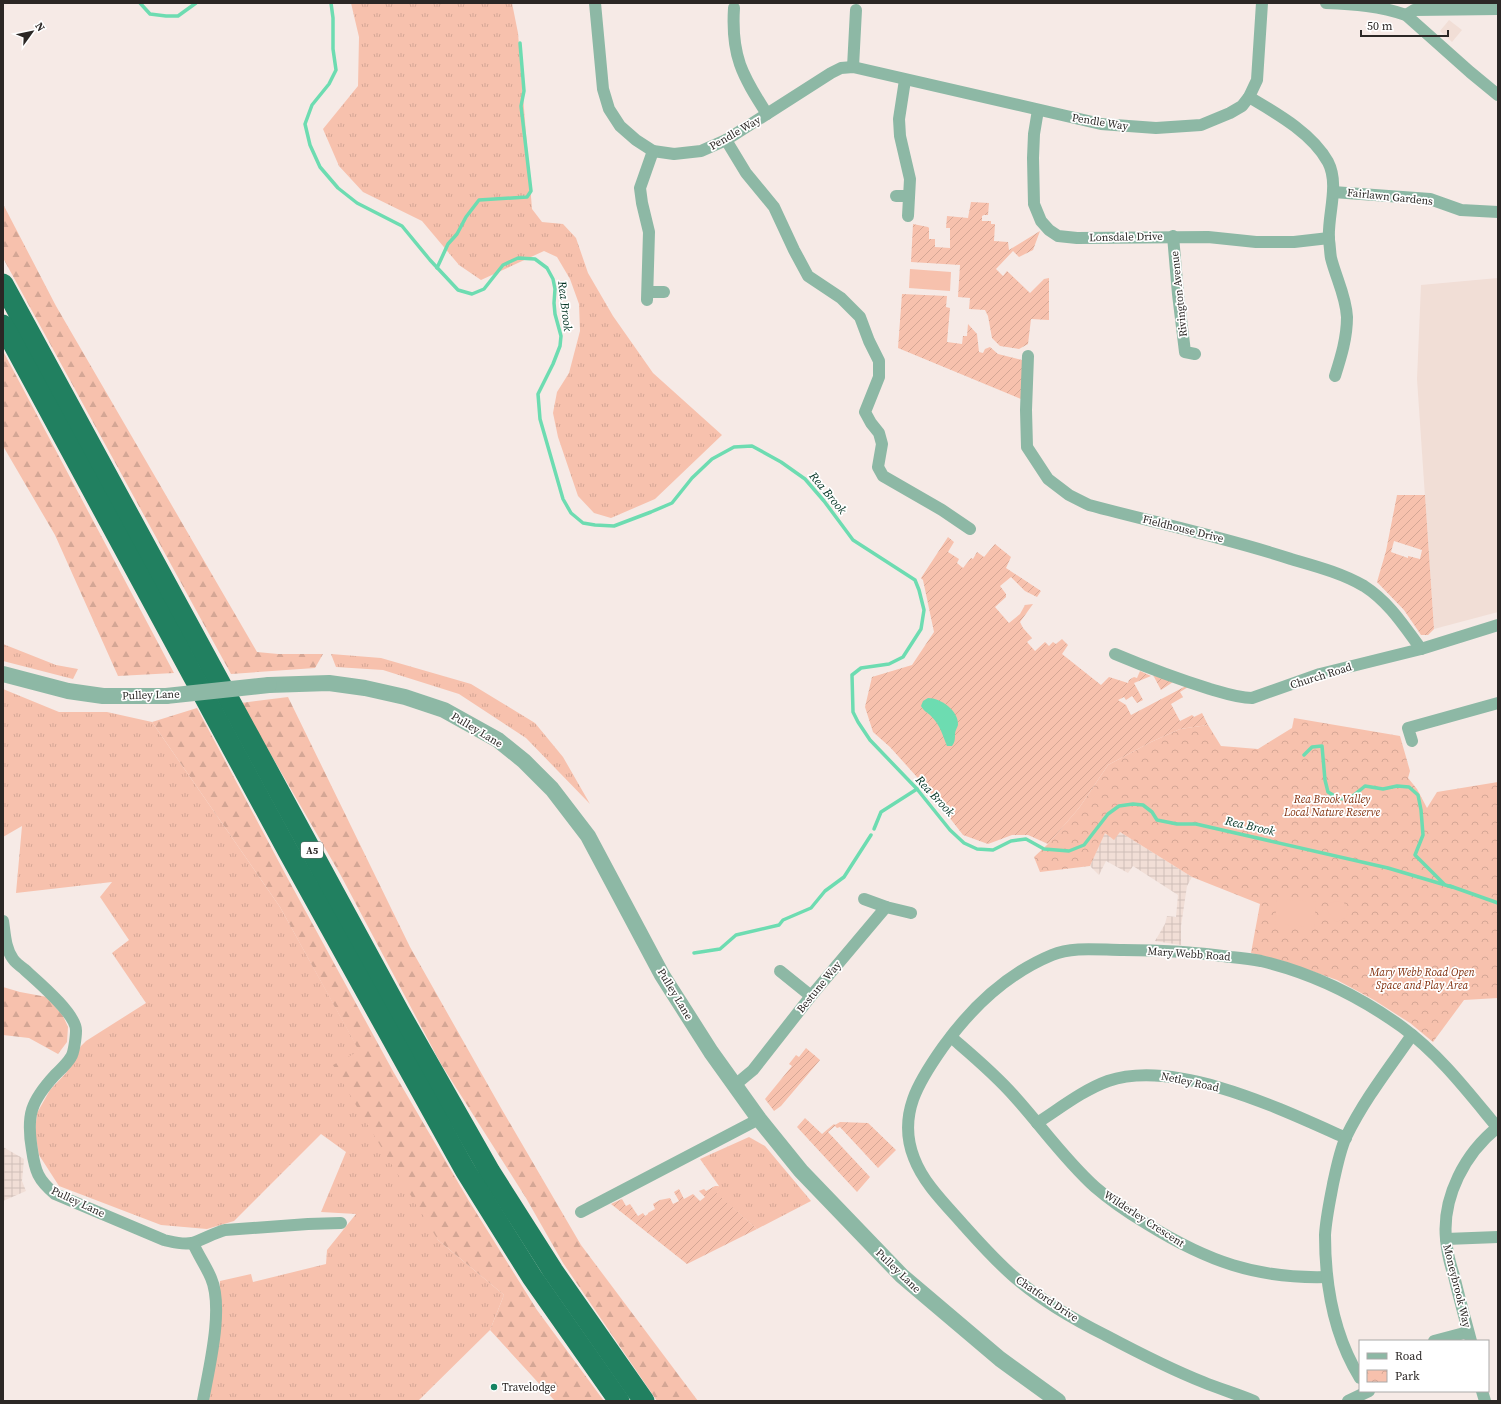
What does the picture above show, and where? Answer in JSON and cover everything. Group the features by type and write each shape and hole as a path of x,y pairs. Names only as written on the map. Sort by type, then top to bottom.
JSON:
{"highway":[{"name":"A5","path":"3,284 399,1012 482,1158 553,1271 644,1401"},
{"name":"A5","path":"3,325 291,858 465,1170 532,1277 619,1401"}],"street":[{"name":"Pendle Way","path":"595,3 603,88 609,109 620,126 636,140 653,151 674,154 701,151 726,140 830,73 841,68 853,67 1102,124 1156,128 1201,125 1230,113 1242,106 1249,97 1257,80 1262,3"},
{"path":"1326,3 1369,5 1406,15 1498,95"},
{"path":"734,8 728,29 738,62 748,84 768,114"},
{"path":"1406,15 1414,10 1498,9"},
{"path":"853,67 850,24 856,10"},
{"path":"905,80 899,119 900,136 910,179 908,216"},
{"path":"1249,97 1281,117 1311,140 1329,164 1332,176 1333,192 1329,238 1331,258 1343,291 1347,315 1346,336 1336,353 1335,376"},
{"name":"Lonsdale Drive","path":"1038,110 1034,134 1034,204 1041,221 1049,230 1058,236 1077,238 1173,236 1208,237 1256,242 1294,242 1329,238"},
{"path":"726,140 746,173 774,207 808,276 841,298 860,317 869,341 879,361 879,377 865,412 871,423 879,432 881,438 882,444 878,467 883,476 942,510 970,530"},
{"path":"653,151 640,188 649,232 647,296 664,292"},
{"name":"Fairlawn Gardens","path":"1333,192 1430,199 1461,210 1495,215"},
{"path":"896,196 909,196"},
{"name":"Rivington Avenue","path":"1173,236 1184,353"},
{"name":"Fieldhouse Drive","path":"1028,356 1026,410 1027,447 1048,479 1069,495 1088,505 1247,545 1344,576 1364,586 1382,600 1395,613 1421,649"},
{"name":"Church Road","path":"1115,654 1191,683 1241,698 1252,698 1320,674 1421,649 1498,625"},
{"name":"Pulley Lane","path":"3,674 68,690 103,696 166,696 269,685 329,683 365,688 404,697 444,710 498,740 524,761 552,788 588,836 662,975 711,1052 759,1119 801,1171 902,1276 1000,1359 1058,1401"},
{"path":"1412,741 1408,728 1498,703"},
{"path":"864,899 886,907 911,913"},
{"name":"Bestune Way","path":"735,1085 753,1070 811,996 886,907"},
{"name":"Pulley Lane","path":"3,920 6,943 12,959 63,1007 71,1018 76,1029 72,1057 42,1089 34,1105 30,1118 29,1134 34,1163 40,1181 55,1194 164,1240 180,1244 193,1243 225,1230 341,1223"},
{"name":"Mary Webb Road","path":"908,1123 912,1101 917,1087 926,1071 951,1037 987,996 1021,970 1053,954 1065,950 1138,950 1206,954 1258,960 1311,976 1338,988 1375,1009 1412,1035 1439,1059 1498,1127"},
{"path":"780,971 811,996"},
{"path":"1359,1376 1344,1344 1334,1315 1327,1277 1325,1234 1328,1211 1335,1174 1346,1138 1376,1085 1412,1035"},
{"name":"Wilderley Crescent","path":"951,1037 994,1074 1075,1167 1096,1187 1117,1204 1173,1240 1215,1260 1247,1270 1299,1278 1327,1277"},
{"name":"Netley Road","path":"1037,1123 1094,1087 1120,1078 1150,1075 1178,1078 1224,1089 1295,1116 1346,1138"},
{"path":"581,1212 759,1119"},
{"name":"Chatford Drive","path":"908,1123 909,1140 913,1157 924,1178 980,1244 999,1264 1020,1282 1068,1316 1202,1382 1254,1401"},
{"name":"Moneybrook Way","path":"1470,1336 1449,1259 1446,1239 1448,1212 1458,1177 1474,1151 1486,1137 1498,1127"},
{"path":"1446,1239 1498,1237"},
{"path":"193,1243 212,1279 216,1299 216,1319 203,1401"},
{"path":"1441,1340 1470,1336"},
{"path":"1348,1401 1367,1392"}],"shaded area":[{"path":"1449,20 1462,30 1452,42 1440,31"},
{"path":"1498,278 1498,612 1434,629 1417,379 1421,285"},
{"path":"928,698 938,700 948,706 956,715 958,725 952,746 947,746 937,724 931,715 921,706 923,701"},
{"path":"1105,832 1120,832 1192,877 1187,886 1181,926 1181,945 1155,941 1165,924 1167,916 1176,917 1178,895 1133,866 1128,873 1106,861 1099,875 1090,866"},
{"path":"3,1147 24,1159 22,1181 26,1191 3,1201"}],"green space":[{"path":"351,3 512,3 518,33 532,209 542,222 563,224 576,238 588,273 613,316 653,373 722,435 655,499 611,518 594,513 578,496 558,437 553,413 557,392 569,373 580,331 579,304 570,279 557,257 544,251 481,280 459,265 422,221 363,192 339,166 323,129 358,86 359,37"},
{"path":"971,202 989,203 988,215 982,216 982,221 991,221 991,224 995,224 994,241 1008,242 1009,250 1040,231 1033,250 1019,257 1013,251 996,269 1003,276 1007,271 1030,293 1044,279 1049,278 1049,320 1031,319 1028,344 1019,349 1000,346 992,338 988,316 985,310 969,309 970,298 958,297 960,265 911,262 913,224 929,228 929,239 935,239 935,247 950,248 950,228 946,228 947,216 968,218"},
{"path":"3,204 56,306 257,652 278,654 323,654 315,668 231,674 3,258"},
{"path":"910,269 951,272 950,291 909,288"},
{"path":"902,294 947,296 946,307 950,308 947,342 962,344 963,336 967,336 968,324 977,334 979,352 983,353 985,349 990,347 998,354 1022,360 1026,364 1021,399 898,348"},
{"path":"3,351 174,673 118,676 55,535 3,446"},
{"path":"1397,495 1425,495 1434,629 1428,635 1421,635 1404,610 1377,582 1386,551","holes":["1394,541 1422,550 1420,559 1408,556 1408,558 1391,552"]},
{"path":"948,537 954,542 948,552 959,559 957,563 963,568 971,558 973,559 977,552 984,557 995,544 1011,557 1006,568 1041,591 1037,597 1025,591 1011,577 1000,586 1006,594 1006,597 995,607 1009,623 1020,614 1025,605 1033,604 1020,622 1032,638 1027,642 1035,651 1045,642 1049,646 1053,642 1056,644 1062,639 1068,645 1062,654 1101,685 1109,677 1128,683 1129,680 1134,677 1137,678 1140,671 1151,676 1134,683 1143,700 1137,703 1132,696 1126,700 1124,697 1118,700 1126,705 1131,715 1186,686 1188,687 1180,692 1183,697 1171,704 1180,721 1192,715 1194,717 1202,713 1208,725 1180,729 1151,742 1108,765 1079,808 1048,844 1028,835 1012,835 988,844 963,835 925,786 890,747 873,732 865,707 872,677 912,665 934,632 923,580 921,578"},
{"path":"3,644 56,665 78,669 73,679 3,661"},
{"path":"331,654 381,658 471,684 535,723 563,757 590,804 526,738 459,694 383,670 336,667"},
{"path":"1153,675 1173,682 1161,690"},
{"path":"3,689 59,712 107,712 152,722 280,907 360,1052 438,1240 504,1295 490,1330 418,1401 209,1401 218,1328 220,1281 251,1274 253,1282 326,1264 327,1250 356,1214 321,1212 346,1152 321,1134 234,1221 207,1229 161,1225 59,1186 39,1155 35,1132 37,1113 50,1090 66,1073 81,1046 86,1041 146,1003 112,953 129,940 100,897 112,882 16,893 22,826 3,837"},
{"path":"288,697 410,947 501,1108 581,1245 698,1401 657,1401 563,1263 526,1198 441,1064 340,874 241,703"},
{"path":"197,708 394,1073 469,1201 537,1310 604,1401 555,1401 490,1330 504,1295 438,1240 361,1114 333,1065 359,1051 280,907 152,722"},
{"name":"Rea Brook Valley Local Nature Reserve","path":"1294,718 1400,736 1410,771 1408,778 1417,789 1427,808 1437,792 1498,782 1498,998 1464,1000 1433,1042 1410,1023 1374,1000 1337,980 1283,961 1251,953 1260,904 1192,877 1120,832 1114,840 1105,833 1090,866 1040,872 1034,857 1048,844 1079,808 1108,765 1151,742 1180,729 1208,725 1221,746 1258,749 1292,728"},
{"path":"1277,899 1316,902 1314,927 1275,924"},
{"path":"1337,901 1344,903 1349,911 1345,918 1336,922 1327,911 1330,903"},
{"path":"3,987 47,997 63,1016 68,1027 67,1042 58,1054 29,1038 3,1035"},
{"path":"806,1048 820,1060 781,1106 774,1111 765,1099 792,1066 789,1064 796,1055 799,1057"},
{"path":"805,1118 822,1134 834,1124 835,1125 840,1122 868,1123 896,1150 878,1168 840,1127 837,1128 835,1126 828,1132 870,1177 857,1192 797,1127"},
{"path":"749,1137 765,1146 811,1201 757,1229 713,1191 719,1186 700,1159"},
{"path":"715,1186 719,1186 714,1191 757,1229 687,1264 611,1204 622,1199 626,1206 630,1204 638,1216 643,1213 645,1216 655,1209 653,1204 660,1200 670,1198 673,1204 679,1201 674,1192 679,1189 684,1199 693,1194 700,1201 705,1197 699,1191 704,1189 706,1191"}],"waterway":[{"name":"Rea Brook","path":"140,3 150,14 166,16 178,16 196,3"},
{"name":"Rea Brook","path":"331,3 333,18 333,49 336,70 329,84 312,105 305,124 310,145 320,167 338,188 357,203 402,226 430,260 458,290 472,294 484,289 503,265 518,258 535,259 547,268 553,279 555,289 555,314 561,336 560,346 538,394 540,419 563,499 571,513 583,523 614,526 672,503 692,478 712,459 734,447 752,446 781,462 805,479 824,501 853,540 915,580 924,610 921,629 903,657 889,664 861,668 852,675 853,712 870,740 917,789 950,830 964,843 977,849 993,850 1011,841 1026,839 1044,849 1069,851 1084,845 1108,814 1119,806 1133,804 1143,805 1152,812 1157,820 1177,824 1196,824 1388,868 1452,887"},
{"path":"437,268 448,244 457,234 466,217 479,200 527,197 531,191 521,106 524,91 520,43"},
{"path":"1304,755 1312,747 1322,746 1325,780 1328,792 1340,798 1348,799 1365,786 1383,789 1397,786 1409,787 1418,795 1423,835 1415,855 1444,884"},
{"path":"874,829 881,812 917,789"},
{"path":"694,953 720,949 736,935 779,925 783,920 811,908 825,891 844,877 871,835"},
{"name":"Rea Brook","path":"1450,886 1498,903"}],"place":[{"name":"Travelodge","path":"494,1387"}],"park label":[{"name":"Mary Webb Road Open Space and Play Area","path":"1422,978"}]}
